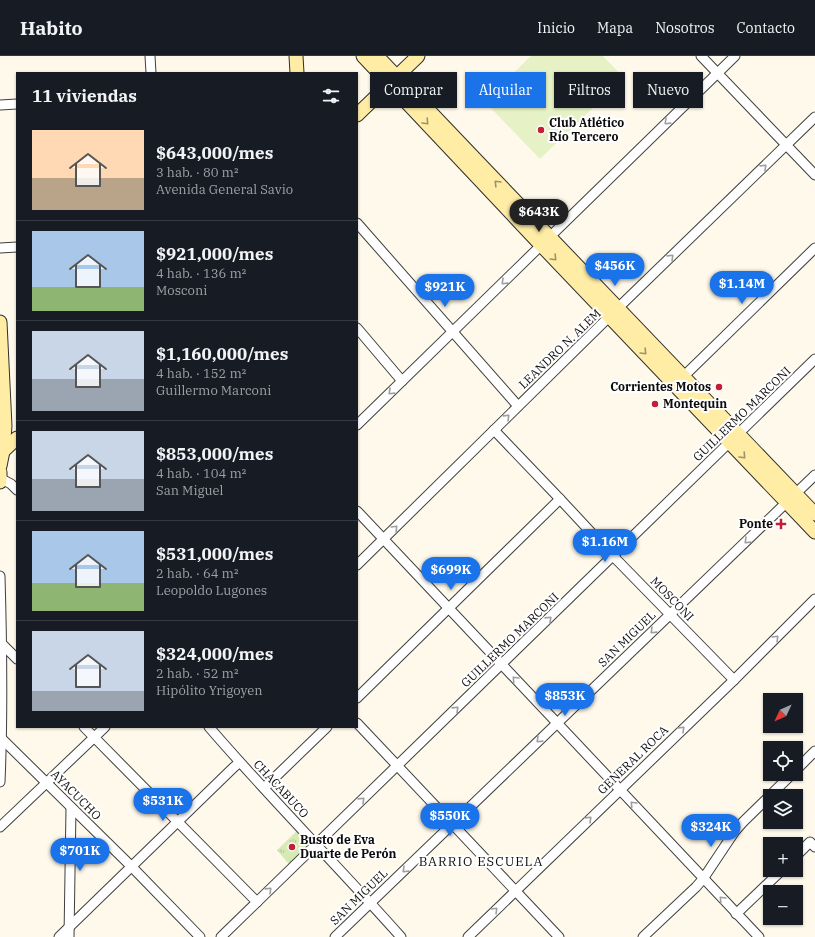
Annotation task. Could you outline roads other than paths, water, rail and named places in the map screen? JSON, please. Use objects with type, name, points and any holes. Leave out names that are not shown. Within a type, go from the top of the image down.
[{"type":"main road","points":[[296,56],[297,72]]},
{"type":"main road","points":[[363,56],[384,72]]},
{"type":"main road","points":[[377,56],[388,72]]},
{"type":"main road","points":[[402,72],[418,56]]},
{"type":"main road","points":[[358,114],[370,103]]},
{"type":"main road","points":[[420,108],[545,241],[791,498],[815,532]]},
{"type":"main road","points":[[614,312],[683,377],[734,438]]},
{"type":"main road","points":[[0,322],[5,426],[0,466]]},
{"type":"main road","points":[[0,395],[2,368]]},
{"type":"main road","points":[[1,452],[16,439]]},
{"type":"main road","points":[[0,472],[0,482]]},
{"type":"main road","points":[[791,498],[815,514]]},
{"type":"street","points":[[150,56],[151,72]]},
{"type":"street","points":[[701,56],[815,175]]},
{"type":"street","points":[[358,424],[735,56]]},
{"type":"street","points":[[0,105],[16,104]]},
{"type":"street","name":"LEANDRO N. ALEM","points":[[358,564],[614,312],[815,118]]},
{"type":"street","points":[[358,225],[518,406]]},
{"type":"street","points":[[0,248],[16,247]]},
{"type":"street","points":[[683,377],[815,248]]},
{"type":"street","points":[[358,329],[402,381]]},
{"type":"street","name":"GUILLERMO MARCONI","points":[[221,937],[815,359]]},
{"type":"street","name":"MOSCONI","points":[[494,430],[613,556],[734,680]]},
{"type":"street","name":"SAN MIGUEL","points":[[335,937],[815,475]]},
{"type":"street","points":[[0,478],[11,484],[16,489]]},
{"type":"street","points":[[358,697],[560,499]]},
{"type":"street","points":[[358,512],[758,937]]},
{"type":"street","points":[[0,576],[2,644],[2,739],[0,782]]},
{"type":"street","name":"GENERAL ROCA","points":[[468,937],[815,600]]},
{"type":"street","points":[[2,644],[16,658]]},
{"type":"street","points":[[358,724],[452,825],[560,937]]},
{"type":"street","points":[[85,728],[257,902]]},
{"type":"street","points":[[0,827],[104,728]]},
{"type":"street","name":"CHACABUCO","points":[[210,728],[240,763],[402,937]]},
{"type":"street","points":[[264,788],[326,728]]},
{"type":"street","name":"AYACUCHO","points":[[2,739],[131,866],[200,937]]},
{"type":"street","points":[[803,763],[815,751]]},
{"type":"street","points":[[59,937],[68,932],[131,866],[240,763]]},
{"type":"street","points":[[643,937],[703,879],[739,827],[785,781]]},
{"type":"street","points":[[68,932],[71,808]]},
{"type":"street","points":[[803,851],[813,845]]},
{"type":"street","points":[[736,914],[775,877]]},
{"type":"place","name":"Club Atlético Río Tercero","points":[[541,130]]},
{"type":"place","name":"Corrientes Motos","points":[[719,387]]},
{"type":"place","name":"Montequin","points":[[655,404]]},
{"type":"place","name":"Ponte","points":[[781,524]]},
{"type":"place","name":"Busto de Eva Duarte de Perón","points":[[292,847]]},
{"type":"district","name":"BARRIO ESCUELA","points":[[481,861]]}]
